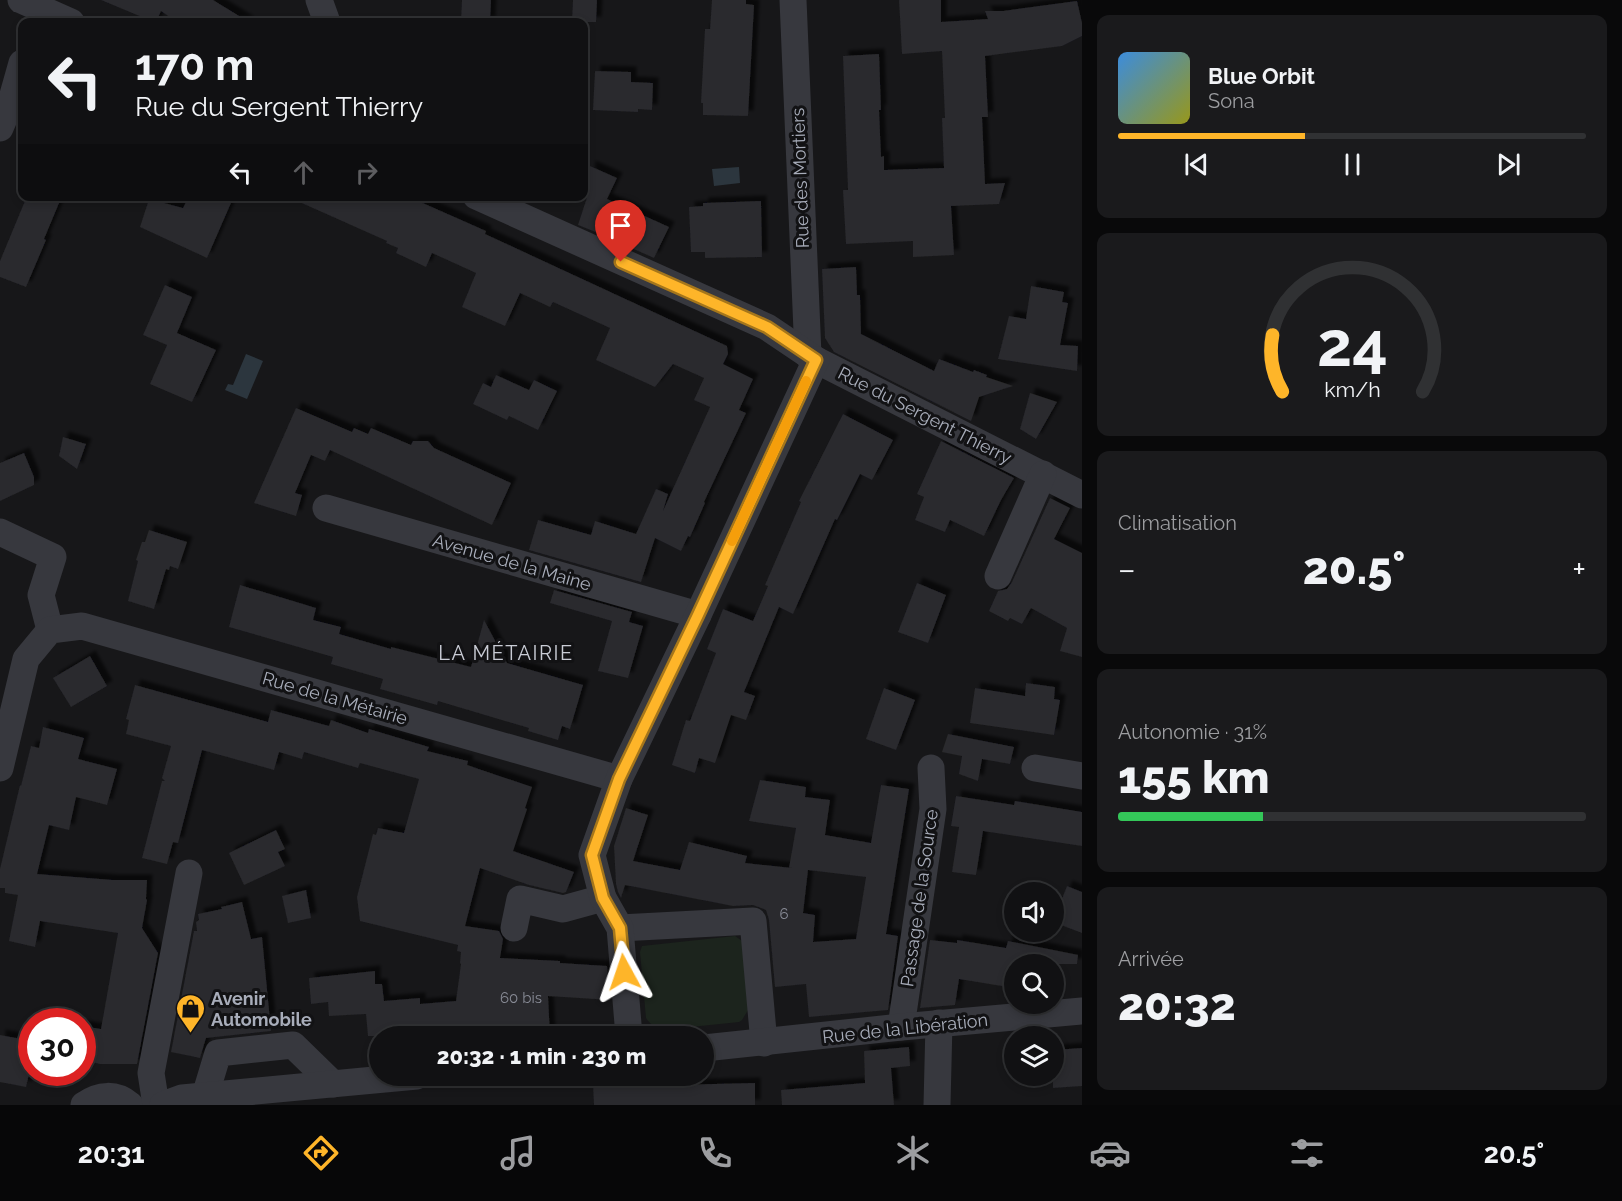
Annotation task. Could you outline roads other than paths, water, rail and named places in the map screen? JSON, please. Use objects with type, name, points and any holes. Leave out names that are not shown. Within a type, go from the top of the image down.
[{"type":"street","points":[[319,0],[326,18]]},
{"type":"street","name":"Rue des Mortiers","points":[[628,1026],[620,928],[603,898],[592,855],[619,779],[698,615],[812,358],[793,0]]},
{"type":"street","points":[[32,10],[58,18]]},
{"type":"street","points":[[0,128],[18,76]]},
{"type":"street","name":"Rue du Sergent Thierry","points":[[487,201],[767,327],[812,358],[1082,495]]},
{"type":"street","points":[[998,576],[1043,474]]},
{"type":"street","name":"Avenue de la Maine","points":[[326,508],[698,615]]},
{"type":"street","points":[[0,532],[53,557],[41,595],[50,630],[26,659],[0,768]]},
{"type":"street","name":"Rue de la Métairie","points":[[50,630],[82,626],[619,779]]},
{"type":"street","name":"Passage de la Source","points":[[901,1027],[933,809],[931,768]]},
{"type":"street","points":[[1035,768],[1082,776]]},
{"type":"street","points":[[156,1105],[151,1073],[189,873]]},
{"type":"street","points":[[514,928],[520,898],[563,909],[603,898]]},
{"type":"street","points":[[620,928],[753,921],[764,1043]]},
{"type":"street","name":"Rue de la Libération","points":[[714,1047],[939,1023],[1082,1011]]},
{"type":"street","points":[[937,1105],[939,1023]]},
{"type":"street","points":[[205,1096],[218,1053],[293,1045],[333,1084]]},
{"type":"street","points":[[163,1105],[182,1098],[369,1081]]},
{"type":"street","points":[[84,1105],[96,1098],[107,1096],[118,1098],[130,1105]]},
{"type":"place","name":"Avenir Automobile","points":[[190,1034]]},
{"type":"district","name":"LA MÉTAIRIE","points":[[506,653]]}]
